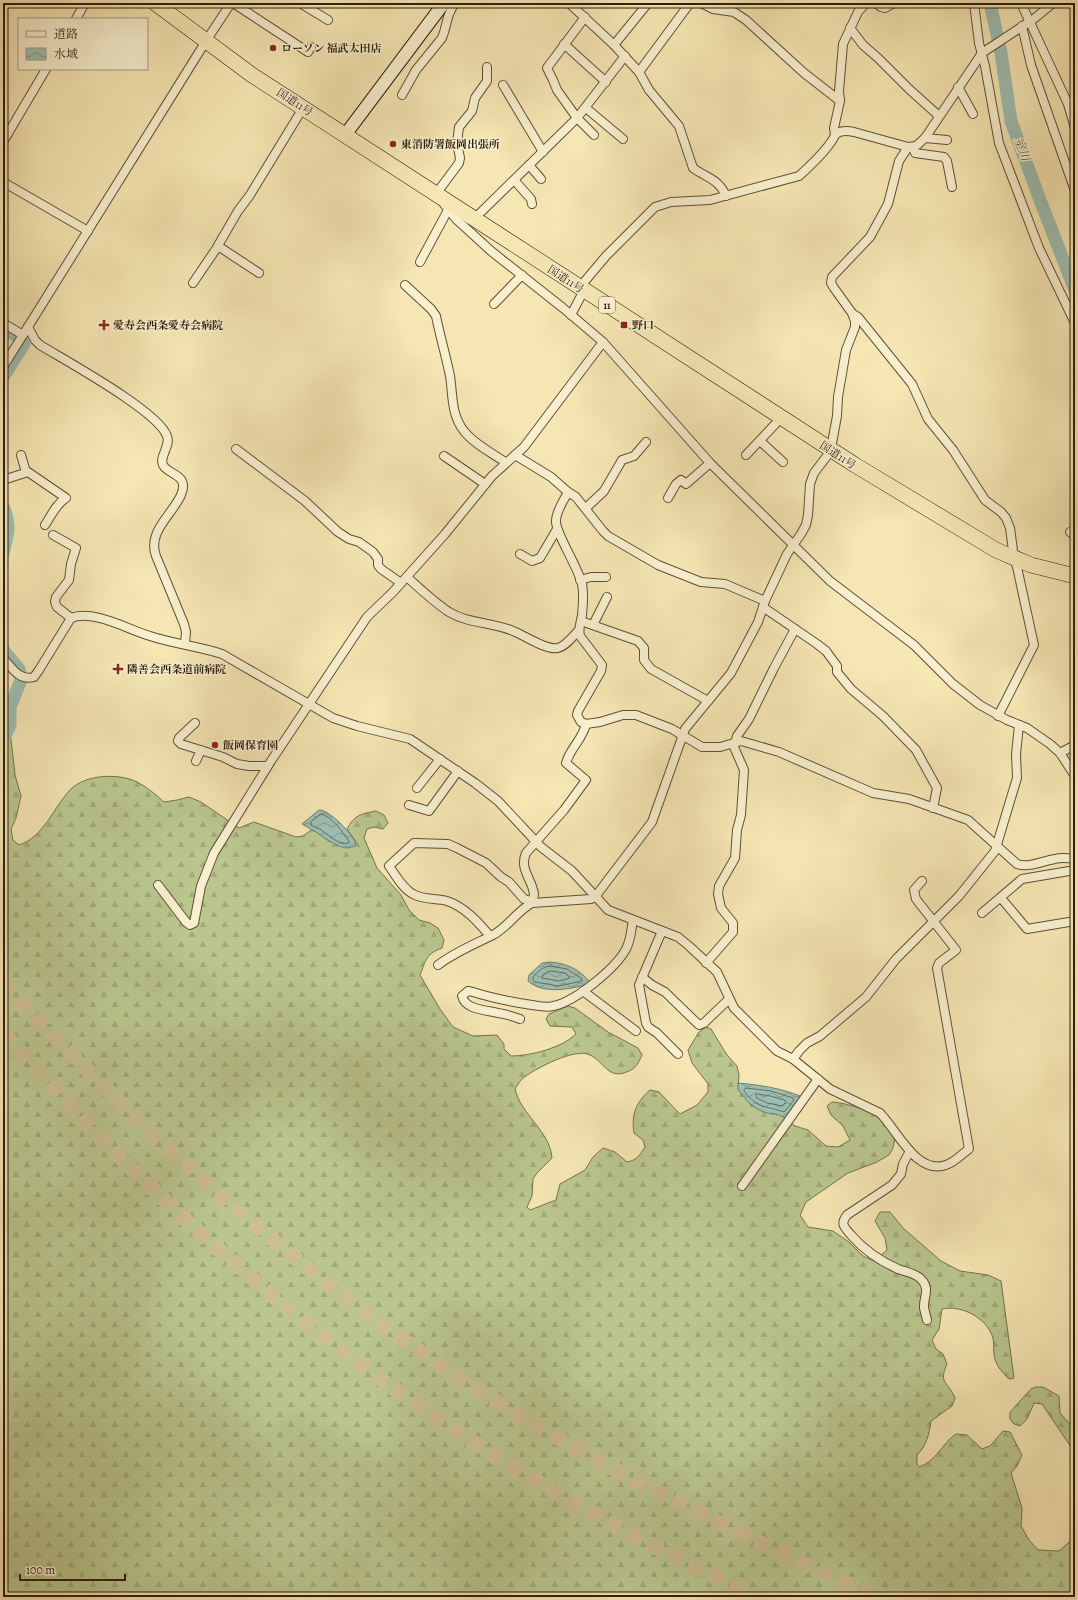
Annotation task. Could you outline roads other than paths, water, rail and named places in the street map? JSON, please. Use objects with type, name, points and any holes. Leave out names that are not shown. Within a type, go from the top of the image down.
[{"type":"highway","name":"国道11号","points":[[155,3],[252,75],[830,450],[973,538],[996,550],[1014,558],[1068,574]]},
{"type":"street","points":[[77,18],[85,3]]},
{"type":"street","points":[[3,367],[206,41],[232,3],[308,52],[311,47]]},
{"type":"street","points":[[300,3],[328,20]]},
{"type":"street","points":[[345,135],[444,3]]},
{"type":"street","points":[[402,95],[416,70],[442,38],[446,19],[456,3]]},
{"type":"street","points":[[569,3],[614,45],[639,72],[649,90],[679,126],[693,168],[721,185],[726,196]]},
{"type":"street","points":[[614,45],[648,3]]},
{"type":"street","points":[[639,72],[690,3]]},
{"type":"street","points":[[701,3],[713,9],[734,12],[746,20],[804,73],[840,101]]},
{"type":"street","points":[[836,134],[834,128],[840,101],[839,91],[843,44],[859,9],[866,3]]},
{"type":"street","points":[[876,3],[885,8],[894,3]]},
{"type":"street","points":[[974,3],[979,43],[985,51],[999,143],[1039,248],[1075,323]]},
{"type":"street","points":[[1021,3],[1068,104],[1075,128]]},
{"type":"street","points":[[998,716],[1034,645],[1018,567],[1014,558],[1010,528],[1006,518],[1001,512],[985,500],[953,450],[928,419],[912,384],[858,318],[852,313],[831,283],[832,277],[870,236],[888,204],[899,161],[910,147],[920,143],[925,138],[958,87],[985,51],[1030,21],[1053,3]]},
{"type":"street","points":[[585,17],[547,68],[557,90],[577,118],[594,135]]},
{"type":"street","points":[[1021,27],[1030,65],[1075,191]]},
{"type":"street","points":[[850,28],[864,45],[939,116]]},
{"type":"street","points":[[564,44],[606,82]]},
{"type":"street","points":[[474,219],[577,118],[625,56]]},
{"type":"street","points":[[486,67],[488,81],[475,98],[472,111],[459,127],[459,163],[436,194],[448,210],[491,251],[603,342],[710,463],[830,581],[914,645],[953,684],[980,705],[998,716],[1027,728],[1050,744],[1060,753],[1075,776]]},
{"type":"street","points":[[3,142],[45,70]]},
{"type":"street","points":[[503,85],[542,152]]},
{"type":"street","points":[[958,87],[974,114]]},
{"type":"street","points":[[193,283],[218,246],[238,211],[250,195],[303,108]]},
{"type":"street","points":[[586,108],[623,139]]},
{"type":"street","points":[[571,315],[582,288],[606,256],[655,207],[670,202],[710,200],[799,176],[831,142],[836,134],[847,131],[854,132],[910,147],[915,153],[944,157],[952,187]]},
{"type":"street","points":[[925,138],[947,140]]},
{"type":"street","points":[[529,165],[541,178]]},
{"type":"street","points":[[514,180],[531,199],[532,204]]},
{"type":"street","points":[[3,182],[88,231]]},
{"type":"street","points":[[420,262],[448,210]]},
{"type":"street","points":[[218,246],[259,273]]},
{"type":"street","points":[[494,304],[522,275]]},
{"type":"street","points":[[405,284],[436,316],[450,374],[456,417],[472,439],[505,462]]},
{"type":"street","points":[[490,936],[468,913],[456,905],[446,900],[435,900],[414,895],[406,890],[389,866],[414,843],[448,844],[486,863],[501,877],[509,882],[524,898],[532,902],[590,899],[595,897],[652,822],[685,729],[731,673],[758,622],[764,604],[793,545],[801,534],[807,520],[810,484],[814,473],[830,450],[837,416],[838,397],[846,350],[855,327],[855,321],[852,313]]},
{"type":"street","points":[[3,323],[21,338]]},
{"type":"street","points":[[28,327],[35,340],[40,344],[128,399],[152,416],[168,436],[168,443],[163,458],[163,464],[166,469],[178,475],[183,486],[178,502],[154,538],[154,546],[156,556],[184,624],[186,632],[185,644]]},
{"type":"street","points":[[158,885],[186,922],[190,924],[194,923],[202,886],[214,853],[267,766],[367,617],[404,580],[445,534],[485,484],[505,462],[524,447],[603,342]]},
{"type":"street","points":[[746,455],[782,418]]},
{"type":"street","points":[[760,441],[783,462]]},
{"type":"street","points":[[586,508],[604,491],[622,460],[634,456],[646,442]]},
{"type":"street","points":[[236,449],[305,501],[338,532],[349,539],[359,542],[373,552],[378,559],[378,565],[381,569],[404,580],[450,612],[469,620],[498,625],[512,630],[550,648],[558,648],[562,646],[579,630]]},
{"type":"street","points":[[21,455],[26,472]]},
{"type":"street","points":[[515,455],[551,477],[576,497],[608,536],[658,564],[701,582],[725,584],[764,604],[826,651],[837,666],[837,672],[852,689],[883,716],[916,750],[937,788],[933,808]]},
{"type":"street","points":[[444,456],[485,484]]},
{"type":"street","points":[[668,498],[676,484],[681,480],[686,484],[710,463]]},
{"type":"street","points":[[3,480],[26,472],[36,476],[66,498],[54,510],[45,525]]},
{"type":"street","points":[[568,492],[557,515],[557,529],[576,565],[580,580],[583,608],[579,630],[580,636],[602,666],[578,711],[577,716],[581,722],[586,724],[600,722],[623,715],[636,715],[672,729],[702,747],[745,742],[779,752],[873,793],[909,799],[968,820],[1017,864],[1032,866],[1056,858],[1075,859]]},
{"type":"street","points":[[520,554],[532,561],[540,558],[557,529]]},
{"type":"street","points":[[52,535],[76,548],[71,564],[69,580],[56,597],[55,602],[57,606],[71,618]]},
{"type":"street","points":[[1068,574],[1065,570],[1075,568]]},
{"type":"street","points":[[580,580],[592,577],[606,577]]},
{"type":"street","points":[[593,625],[607,597]]},
{"type":"street","points":[[3,658],[16,674],[24,678],[34,676],[71,618],[78,616],[99,618],[150,637],[185,644],[222,654],[333,718],[357,726],[410,738],[498,801],[536,842],[572,871],[608,910],[678,937],[717,972],[729,999],[738,1012],[777,1051],[794,1059],[830,1089],[880,1113],[910,1151],[925,1164],[934,1166],[946,1165],[969,1149],[937,968],[939,962],[956,950],[916,899],[914,890],[922,881]]},
{"type":"street","points":[[581,621],[638,641],[644,648],[644,660],[651,669],[708,701]]},
{"type":"street","points":[[706,963],[733,932],[733,924],[721,908],[718,894],[720,886],[735,858],[737,830],[741,815],[744,770],[734,747],[735,742],[795,629]]},
{"type":"street","points":[[195,723],[178,738],[178,741],[181,744],[223,757],[237,764],[267,766]]},
{"type":"street","points":[[438,965],[447,958],[501,929],[534,899],[534,894],[524,868],[524,859],[526,853],[564,810],[586,780],[570,768],[566,763],[568,757],[584,732],[586,724]]},
{"type":"street","points":[[794,1059],[807,1043],[820,1036],[866,998],[896,959],[932,921],[959,896],[995,851],[1017,778],[1016,754],[1019,725]]},
{"type":"street","points":[[1060,753],[1075,745]]},
{"type":"street","points":[[196,762],[201,750]]},
{"type":"street","points":[[417,788],[440,759]]},
{"type":"street","points":[[409,805],[429,811],[458,771]]},
{"type":"street","points":[[982,913],[1022,879],[1075,870]]},
{"type":"street","points":[[1001,898],[1027,929],[1075,921]]},
{"type":"street","points":[[520,1019],[475,1008],[468,1004],[462,996],[468,991],[512,1002],[553,1007],[583,991],[598,980],[620,959],[630,940],[633,920]]},
{"type":"street","points":[[662,931],[639,985],[648,1027],[657,1033],[678,1054]]},
{"type":"street","points":[[642,977],[652,985],[665,992],[699,1025],[729,999]]},
{"type":"street","points":[[583,991],[636,1031]]},
{"type":"street","points":[[742,1186],[818,1079]]},
{"type":"street","points":[[910,1151],[898,1179],[892,1185],[848,1215],[843,1220],[843,1223],[850,1234],[867,1251],[880,1260],[921,1279],[927,1296],[924,1307],[927,1320]]},
{"type":"water","points":[[319,810],[335,818],[355,841],[356,845],[347,848],[342,847],[327,840],[302,824]]},
{"type":"water","points":[[550,962],[567,965],[577,970],[586,977],[590,982],[589,984],[557,990],[541,988],[528,981],[529,975],[542,963]]},
{"type":"water","points":[[738,1083],[777,1089],[800,1096],[800,1099],[785,1118],[780,1115],[764,1112],[752,1106],[738,1089]]},
{"type":"waterway","name":"室川","points":[[990,3],[1001,53],[1011,121],[1075,290]]},
{"type":"waterway","points":[[3,377],[24,344],[17,336],[10,332]]},
{"type":"waterway","points":[[3,506],[8,524],[3,553]]},
{"type":"waterway","points":[[3,650],[19,669],[21,680],[10,707],[10,725],[3,740]]},
{"type":"tunnel","points":[[3,983],[112,1095],[179,1159],[280,1246],[385,1327],[502,1405],[624,1474],[750,1538],[877,1597]]},
{"type":"tunnel","points":[[3,1032],[110,1148],[168,1203],[288,1308],[350,1357],[415,1403],[514,1468],[652,1545],[757,1597]]},
{"type":"place","name":"ローソン 福武太田店","points":[[273,48]]},
{"type":"place","name":"東消防署飯岡出張所","points":[[393,144]]},
{"type":"place","name":"愛寿会西条愛寿会病院","points":[[104,325]]},
{"type":"place","name":"野口","points":[[624,325]]},
{"type":"place","name":"隣善会西条道前病院","points":[[118,669]]},
{"type":"place","name":"飯岡保育園","points":[[215,745]]}]
